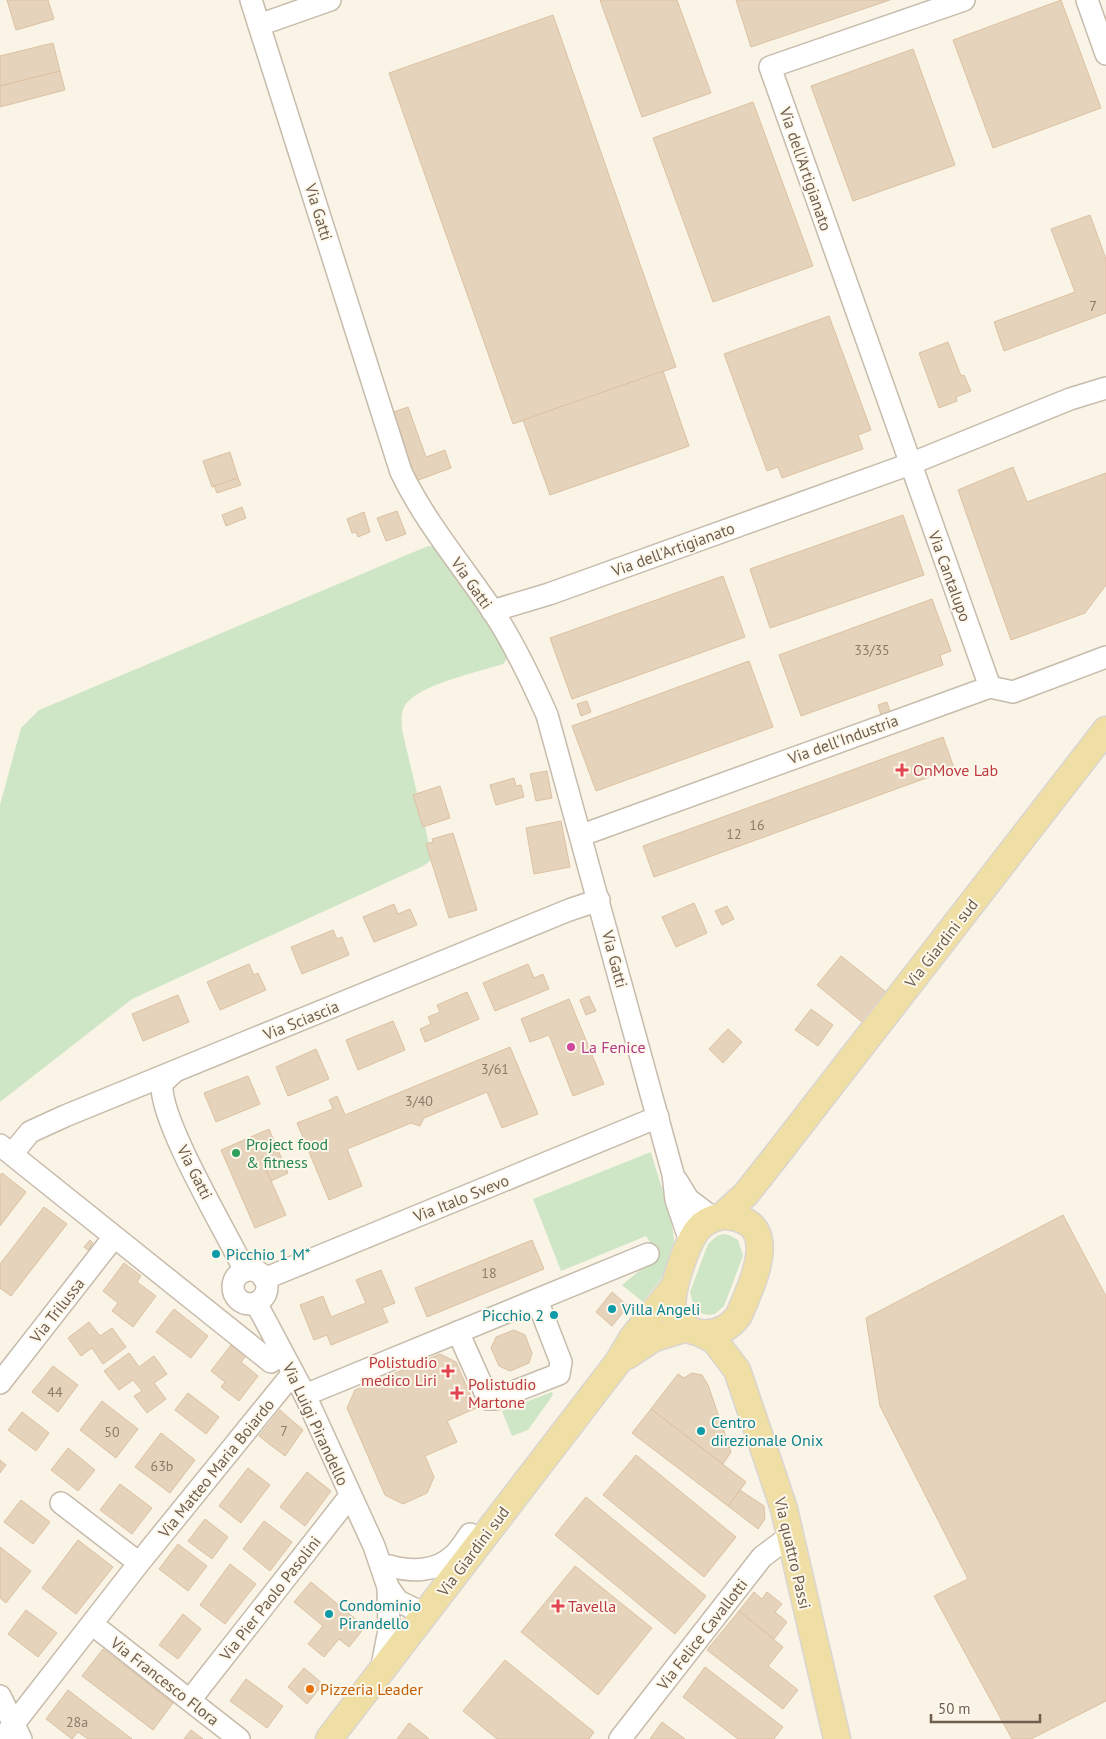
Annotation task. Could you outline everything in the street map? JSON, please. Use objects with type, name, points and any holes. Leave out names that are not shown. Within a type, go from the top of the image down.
[{"type":"main road","name":"Via Giardini sud","points":[[329,1739],[618,1362],[633,1337],[674,1287],[699,1228],[718,1217],[746,1194],[1106,730]]},
{"type":"main road","name":"Via Giardini sud","points":[[618,1362],[654,1338],[695,1331],[720,1332],[734,1322],[739,1315],[759,1264],[760,1200],[776,1156]]},
{"type":"main road","points":[[718,1217],[731,1217],[746,1223],[759,1241]]},
{"type":"main road","name":"Via Giardini sud","points":[[674,1287],[674,1309],[695,1331]]},
{"type":"main road","name":"Via quattro Passi","points":[[737,1370],[739,1357],[736,1333],[739,1315]]},
{"type":"main road","name":"Via quattro Passi","points":[[695,1331],[714,1340],[737,1370],[784,1508],[836,1739]]},
{"type":"street","name":"Via Gatti","points":[[252,0],[401,472],[414,500],[492,611],[521,659],[547,715],[582,835],[674,1174],[676,1200],[691,1244]]},
{"type":"street","points":[[259,24],[330,0]]},
{"type":"street","name":"Via dell'Artigianato","points":[[910,464],[770,68],[964,0]]},
{"type":"street","points":[[1087,0],[1106,54]]},
{"type":"street","name":"Via dell'Artigianato","points":[[492,611],[550,594],[910,464],[1070,399],[1106,388]]},
{"type":"street","name":"Via Cantalupo","points":[[910,464],[990,687]]},
{"type":"street","points":[[990,687],[1013,692],[1106,657]]},
{"type":"street","name":"Via dell'Industria","points":[[582,835],[990,687]]},
{"type":"street","name":"Via Sciascia","points":[[6,1149],[38,1128],[569,910],[599,900]]},
{"type":"street","name":"Via Gatti","points":[[173,1073],[162,1083],[161,1091],[165,1108],[182,1150],[255,1275]]},
{"type":"street","name":"Via Italo Svevo","points":[[255,1275],[658,1117]]},
{"type":"street","name":"Via Luigi Pirandello","points":[[6,1149],[271,1362]]},
{"type":"street","name":"Via Gatti","points":[[674,1174],[688,1199],[718,1217]]},
{"type":"street","name":"Via Trilussa","points":[[0,1384],[114,1237]]},
{"type":"street","points":[[305,1395],[648,1254]]},
{"type":"street","points":[[255,1275],[266,1293],[256,1303],[241,1301],[234,1293],[235,1280],[255,1275]]},
{"type":"street","points":[[201,1306],[234,1293]]},
{"type":"street","points":[[458,1332],[488,1399],[494,1399],[559,1374],[561,1362],[536,1300]]},
{"type":"street","name":"Via Luigi Pirandello","points":[[256,1303],[305,1395],[374,1546],[388,1587],[398,1601],[425,1614]]},
{"type":"street","name":"Via Matteo Maria Boiardo","points":[[12,1734],[138,1562],[293,1373]]},
{"type":"street","name":"Via Pier Paolo Pasolini","points":[[190,1700],[350,1496]]},
{"type":"street","points":[[61,1503],[138,1562]]},
{"type":"street","points":[[390,1566],[404,1570],[433,1567],[453,1557],[472,1532],[502,1513]]},
{"type":"street","name":"Via Felice Cavallotti","points":[[620,1739],[762,1556],[790,1536]]},
{"type":"street","name":"Via Luigi Pirandello","points":[[374,1546],[397,1578],[413,1595],[425,1614]]},
{"type":"street","name":"Via Luigi Pirandello","points":[[381,1671],[389,1630],[388,1587]]},
{"type":"street","name":"Via Francesco Flora","points":[[92,1624],[239,1739]]},
{"type":"street","points":[[0,1696],[12,1734]]},
{"type":"green space","points":[[428,546],[437,547],[445,552],[509,656],[503,664],[449,680],[421,692],[410,699],[404,707],[402,730],[431,852],[430,861],[423,866],[132,999],[0,1102],[0,805],[21,728],[39,710]]},
{"type":"green space","points":[[651,1152],[670,1215],[674,1249],[666,1271],[643,1302],[622,1285],[650,1262],[657,1253],[646,1236],[561,1271],[533,1199]]},
{"type":"green space","points":[[723,1234],[738,1240],[743,1256],[724,1306],[715,1314],[703,1314],[694,1308],[690,1292],[708,1244],[717,1236]]},
{"type":"green space","points":[[552,1392],[553,1395],[528,1430],[512,1436],[502,1411]]},
{"type":"building","points":[[7,0],[48,0],[54,19],[16,30]]},
{"type":"building","points":[[600,0],[677,0],[711,93],[642,117]]},
{"type":"building","points":[[736,0],[890,0],[751,47]]},
{"type":"building","points":[[1061,0],[1101,108],[993,148],[953,40]]},
{"type":"building","points":[[553,15],[676,367],[513,424],[389,73]]},
{"type":"building","points":[[53,43],[60,71],[0,86],[0,56]]},
{"type":"building","points":[[913,49],[955,165],[853,201],[811,86]]},
{"type":"building","points":[[60,71],[65,90],[0,107],[0,86]]},
{"type":"building","points":[[753,102],[813,266],[713,302],[653,138]]},
{"type":"building","points":[[1090,215],[1106,259],[1106,313],[1004,351],[994,322],[1075,292],[1051,229]]},
{"type":"building","points":[[829,316],[871,430],[858,435],[863,449],[782,478],[778,467],[767,471],[724,354]]},
{"type":"building","points":[[948,342],[961,376],[964,375],[971,391],[956,397],[957,401],[939,408],[919,353]]},
{"type":"building","points":[[663,371],[689,446],[550,495],[523,420]]},
{"type":"building","points":[[408,407],[426,457],[445,450],[451,468],[413,482],[388,414]]},
{"type":"building","points":[[230,452],[238,478],[212,487],[203,461]]},
{"type":"building","points":[[1013,467],[1027,502],[1106,473],[1106,585],[1085,613],[1011,640],[958,490]]},
{"type":"building","points":[[238,478],[241,485],[217,493],[214,486]]},
{"type":"building","points":[[242,507],[246,518],[226,526],[222,515]]},
{"type":"building","points":[[397,511],[406,534],[386,541],[377,518]]},
{"type":"building","points":[[364,512],[370,532],[358,537],[356,532],[352,533],[347,519]]},
{"type":"building","points":[[903,515],[924,575],[770,628],[750,569]]},
{"type":"building","points":[[723,576],[745,637],[572,699],[550,638]]},
{"type":"building","points":[[932,599],[951,651],[940,655],[943,665],[801,716],[779,655]]},
{"type":"building","points":[[749,661],[773,727],[596,791],[572,726]]},
{"type":"building","points":[[587,701],[591,712],[581,716],[577,704]]},
{"type":"building","points":[[887,702],[890,712],[881,715],[878,705]]},
{"type":"building","points":[[943,737],[954,768],[654,877],[643,846]]},
{"type":"building","points":[[547,771],[552,798],[536,801],[530,774]]},
{"type":"building","points":[[514,778],[516,786],[521,785],[524,797],[496,805],[490,785]]},
{"type":"building","points":[[440,786],[450,818],[423,827],[413,795]]},
{"type":"building","points":[[561,821],[570,867],[534,874],[526,828]]},
{"type":"building","points":[[453,833],[477,910],[449,918],[426,844],[433,842],[432,839]]},
{"type":"building","points":[[694,903],[707,933],[676,947],[662,917]]},
{"type":"building","points":[[394,904],[398,914],[410,909],[417,925],[374,942],[363,917]]},
{"type":"building","points":[[727,906],[734,919],[722,925],[715,911]]},
{"type":"building","points":[[333,930],[337,939],[342,937],[349,955],[302,974],[291,947]]},
{"type":"building","points":[[841,956],[886,992],[862,1022],[817,985]]},
{"type":"building","points":[[249,964],[254,975],[258,973],[266,990],[220,1010],[207,982]]},
{"type":"building","points":[[528,964],[534,978],[543,974],[549,989],[495,1011],[483,983]]},
{"type":"building","points":[[467,992],[479,1019],[425,1042],[420,1029],[431,1024],[428,1017],[440,1012],[437,1005]]},
{"type":"building","points":[[178,995],[189,1022],[143,1041],[132,1014]]},
{"type":"building","points":[[589,996],[596,1011],[586,1015],[580,1000]]},
{"type":"building","points":[[569,999],[604,1084],[573,1096],[549,1035],[530,1042],[521,1019]]},
{"type":"building","points":[[811,1009],[833,1025],[818,1046],[795,1030]]},
{"type":"building","points":[[393,1021],[405,1050],[358,1070],[346,1040]]},
{"type":"building","points":[[728,1029],[742,1042],[723,1063],[709,1049]]},
{"type":"building","points":[[510,1047],[538,1114],[502,1128],[487,1092],[424,1118],[420,1126],[411,1123],[347,1149],[362,1186],[329,1200],[297,1123],[333,1109],[329,1100],[337,1096],[345,1115]]},
{"type":"building","points":[[316,1049],[329,1079],[288,1096],[276,1067]]},
{"type":"building","points":[[248,1076],[260,1104],[216,1122],[204,1093]]},
{"type":"building","points":[[269,1129],[278,1150],[261,1158],[286,1215],[255,1228],[221,1150]]},
{"type":"building","points":[[278,1150],[288,1173],[271,1181],[261,1158]]},
{"type":"building","points":[[2,1173],[26,1192],[0,1226],[0,1175]]},
{"type":"building","points":[[44,1207],[67,1224],[11,1296],[0,1288],[0,1264]]},
{"type":"building","points":[[1063,1215],[1106,1296],[1106,1701],[1031,1739],[1012,1739],[934,1596],[968,1579],[880,1406],[866,1318]]},
{"type":"building","points":[[90,1240],[93,1243],[88,1250],[84,1247]]},
{"type":"building","points":[[532,1240],[544,1269],[427,1317],[415,1288]]},
{"type":"building","name":"Picchio 1 M*","points":[[214,1249],[221,1256],[218,1259],[211,1253]]},
{"type":"building","points":[[124,1263],[141,1276],[137,1282],[156,1296],[133,1327],[112,1311],[118,1303],[103,1291]]},
{"type":"building","points":[[381,1270],[395,1303],[382,1308],[388,1322],[331,1345],[327,1335],[314,1340],[300,1305],[323,1296],[331,1317],[366,1303],[356,1280]]},
{"type":"building","name":"Villa Angeli","points":[[612,1292],[628,1306],[612,1326],[596,1312]]},
{"type":"building","points":[[174,1309],[208,1336],[191,1358],[156,1332]]},
{"type":"building","points":[[89,1322],[100,1336],[112,1328],[126,1347],[103,1364],[92,1348],[81,1356],[68,1338]]},
{"type":"building","points":[[514,1330],[525,1335],[532,1353],[529,1363],[510,1371],[499,1366],[491,1348],[496,1337]]},
{"type":"building","points":[[231,1345],[246,1356],[241,1362],[258,1376],[239,1401],[221,1387],[225,1382],[211,1371]]},
{"type":"building","points":[[129,1353],[139,1367],[154,1356],[167,1374],[154,1383],[166,1399],[147,1413],[134,1396],[142,1391],[133,1380],[119,1390],[104,1371]]},
{"type":"building","points":[[440,1354],[456,1362],[476,1408],[447,1421],[457,1442],[425,1456],[434,1477],[427,1493],[403,1504],[385,1495],[347,1408],[355,1390]]},
{"type":"building","points":[[53,1366],[78,1385],[58,1412],[32,1392]]},
{"type":"building","name":"Centro direzionale Onix","points":[[692,1373],[702,1375],[708,1385],[731,1452],[723,1464],[651,1409],[678,1374],[684,1378]]},
{"type":"building","points":[[188,1393],[219,1417],[206,1434],[175,1410]]},
{"type":"building","points":[[102,1401],[138,1429],[116,1458],[80,1430]]},
{"type":"building","points":[[651,1409],[746,1482],[728,1506],[632,1433]]},
{"type":"building","points":[[280,1410],[303,1430],[285,1456],[259,1436]]},
{"type":"building","points":[[22,1412],[49,1433],[36,1451],[8,1430]]},
{"type":"building","points":[[161,1433],[195,1460],[170,1493],[135,1467]]},
{"type":"building","points":[[68,1448],[95,1470],[78,1491],[51,1470]]},
{"type":"building","points":[[636,1455],[736,1537],[704,1577],[603,1495]]},
{"type":"building","points":[[0,1460],[6,1465],[0,1473]]},
{"type":"building","points":[[248,1468],[270,1485],[241,1523],[219,1506]]},
{"type":"building","points":[[307,1472],[331,1491],[305,1526],[280,1507]]},
{"type":"building","points":[[120,1484],[152,1508],[132,1534],[100,1510]]},
{"type":"building","points":[[740,1490],[764,1506],[765,1519],[758,1529],[728,1506]]},
{"type":"building","points":[[586,1497],[706,1596],[675,1634],[555,1535]]},
{"type":"building","points":[[21,1500],[50,1522],[33,1544],[4,1522]]},
{"type":"building","points":[[205,1519],[228,1537],[212,1559],[188,1541]]},
{"type":"building","points":[[264,1521],[292,1542],[270,1571],[243,1549]]},
{"type":"building","points":[[78,1540],[113,1567],[76,1614],[42,1588]]},
{"type":"building","points":[[178,1544],[207,1566],[188,1591],[159,1569]]},
{"type":"building","points":[[0,1547],[31,1571],[6,1603],[0,1598]]},
{"type":"building","points":[[230,1564],[256,1584],[225,1624],[200,1605]]},
{"type":"building","points":[[575,1566],[652,1628],[598,1695],[521,1632]]},
{"type":"building","name":"Condominio Pirandello","points":[[311,1582],[365,1627],[349,1647],[339,1639],[324,1657],[308,1644],[323,1626],[294,1602]]},
{"type":"building","points":[[754,1592],[762,1599],[767,1592],[782,1604],[775,1612],[787,1622],[774,1639],[739,1611]]},
{"type":"building","points":[[26,1610],[57,1633],[38,1657],[8,1634]]},
{"type":"building","points":[[739,1611],[783,1647],[768,1666],[798,1690],[783,1709],[707,1650]]},
{"type":"building","points":[[183,1614],[201,1629],[178,1659],[159,1645]]},
{"type":"building","points":[[103,1649],[173,1703],[153,1730],[82,1676]]},
{"type":"building","points":[[505,1660],[594,1732],[589,1739],[497,1739],[463,1711]]},
{"type":"building","points":[[705,1667],[783,1727],[774,1739],[738,1739],[683,1697]]},
{"type":"building","points":[[304,1668],[323,1684],[307,1704],[288,1687]]},
{"type":"building","points":[[246,1679],[283,1706],[267,1728],[230,1701]]},
{"type":"building","points":[[68,1690],[132,1739],[88,1739],[78,1732],[72,1739],[46,1719]]},
{"type":"building","points":[[662,1722],[685,1739],[650,1739]]},
{"type":"building","points":[[409,1723],[427,1737],[429,1739],[397,1739]]},
{"type":"building","points":[[191,1730],[203,1739],[184,1739]]},
{"type":"place","name":"OnMove Lab","points":[[902,770]]},
{"type":"place","name":"La Fenice","points":[[571,1047]]},
{"type":"place","name":"Project food & fitness","points":[[236,1153]]},
{"type":"place","name":"Picchio 1 M*","points":[[216,1254]]},
{"type":"place","name":"Villa Angeli","points":[[612,1309]]},
{"type":"place","name":"Picchio 2","points":[[554,1315]]},
{"type":"place","name":"Polistudio medico Liri","points":[[448,1371]]},
{"type":"place","name":"Polistudio Martone","points":[[457,1393]]},
{"type":"place","name":"Centro direzionale Onix","points":[[701,1431]]},
{"type":"place","name":"Tavella","points":[[558,1606]]},
{"type":"place","name":"Condominio Pirandello","points":[[329,1614]]},
{"type":"place","name":"Pizzeria Leader","points":[[310,1689]]}]
